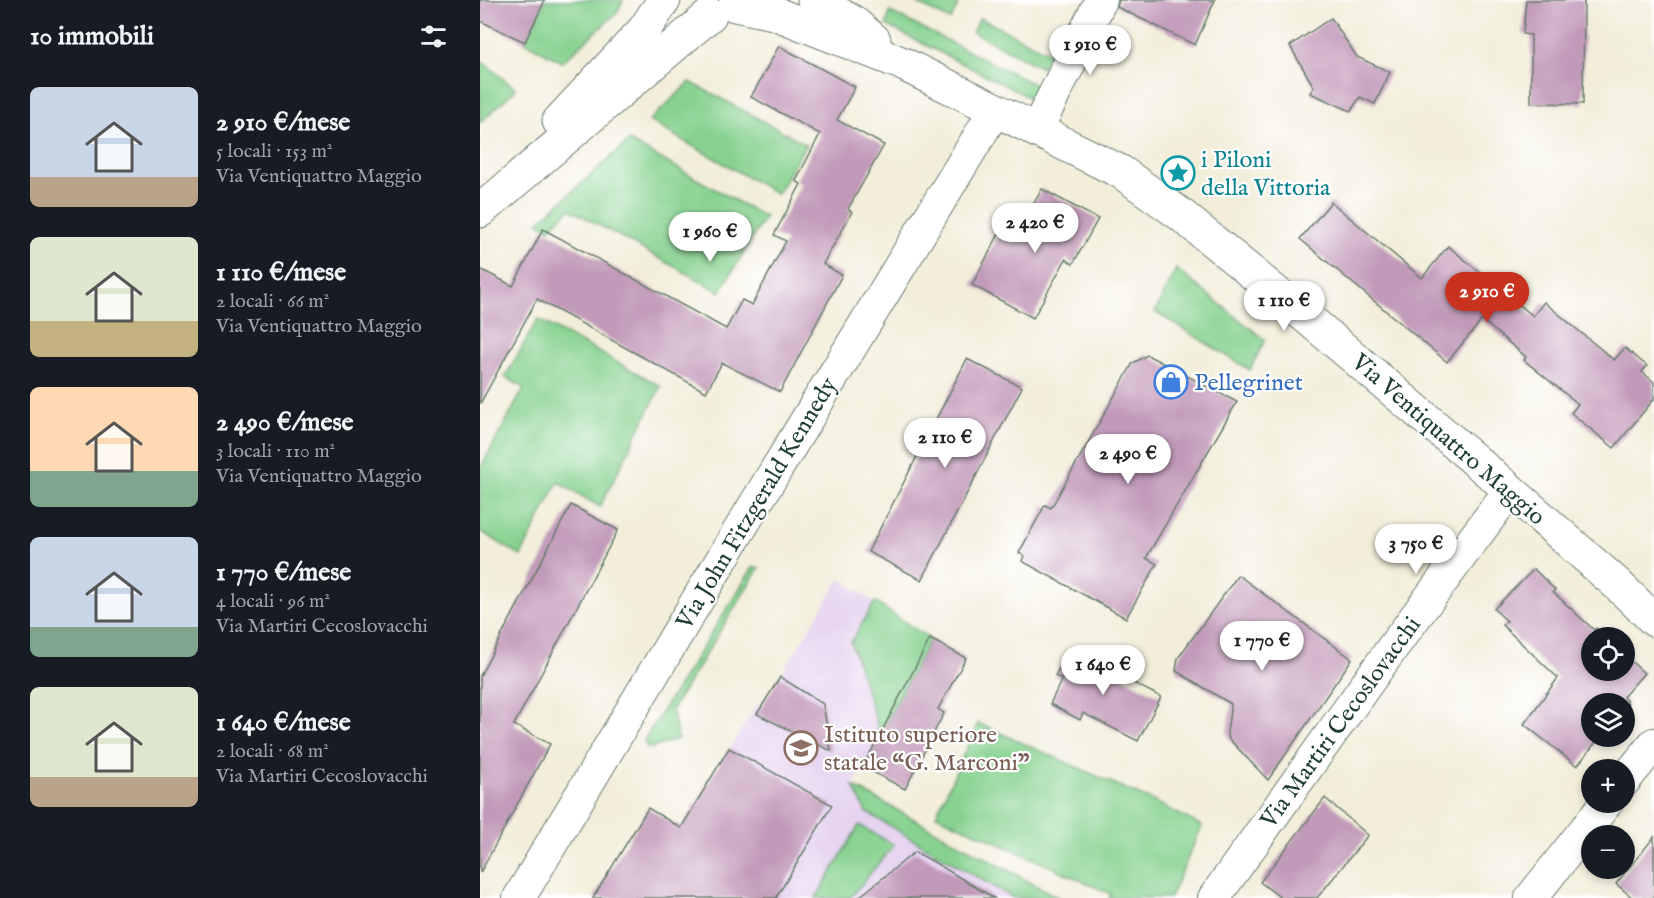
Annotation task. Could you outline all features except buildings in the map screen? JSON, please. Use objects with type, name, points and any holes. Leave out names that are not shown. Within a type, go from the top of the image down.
[{"type":"street","points":[[480,210],[644,30],[664,0]]},
{"type":"street","name":"Via Ventiquattro Maggio","points":[[670,0],[678,7],[693,14],[728,6],[774,13],[901,63],[1121,172],[1179,214],[1305,316],[1510,490],[1617,584],[1654,620]]},
{"type":"street","name":"Via Ventiquattro Maggio","points":[[814,0],[853,22],[901,63]]},
{"type":"street","points":[[1036,131],[1101,0]]},
{"type":"street","points":[[480,210],[728,6]]},
{"type":"street","name":"Via John Fitzgerald Kennedy","points":[[519,898],[995,110]]},
{"type":"street","name":"Via Martiri Cecoslovacchi","points":[[1214,898],[1510,490]]},
{"type":"street","points":[[1635,767],[1654,744]]},
{"type":"street","points":[[1531,898],[1598,813]]},
{"type":"shaded area","name":"Istituto superiore statale “G. Marconi”","points":[[840,579],[930,639],[853,786],[1060,898],[593,898],[648,808],[681,828],[756,705],[761,707]]},
{"type":"green space","points":[[545,0],[623,0],[617,13],[562,62],[525,42]]},
{"type":"green space","points":[[911,0],[947,0],[958,6],[950,20]]},
{"type":"green space","points":[[890,12],[1038,86],[1032,99],[886,25]]},
{"type":"green space","points":[[980,18],[1050,53],[1042,68],[972,32]]},
{"type":"green space","points":[[480,60],[516,89],[480,123]]},
{"type":"green space","points":[[690,82],[806,144],[777,194],[649,121]]},
{"type":"green space","points":[[629,141],[765,217],[720,292],[570,209],[549,229],[538,222]]},
{"type":"green space","points":[[1176,269],[1265,340],[1250,370],[1155,312]]},
{"type":"green space","points":[[538,319],[661,386],[600,507],[558,482],[521,556],[480,531],[480,469],[524,388],[505,377]]},
{"type":"green space","points":[[753,567],[759,568],[672,709],[678,739],[652,748],[647,747],[644,740]]},
{"type":"green space","points":[[875,602],[930,639],[880,734],[851,642]]},
{"type":"green space","points":[[978,723],[1155,802],[1202,826],[1170,898],[1109,898],[1111,894],[936,815]]},
{"type":"green space","points":[[853,786],[1059,898],[1013,898],[866,812]]},
{"type":"green space","points":[[859,825],[894,845],[850,898],[816,898]]},
{"type":"place","name":"i Piloni della Vittoria","points":[[1178,173]]},
{"type":"place","name":"Pellegrinet","points":[[1171,382]]},
{"type":"place","name":"Istituto superiore statale “G. Marconi”","points":[[801,748]]}]
